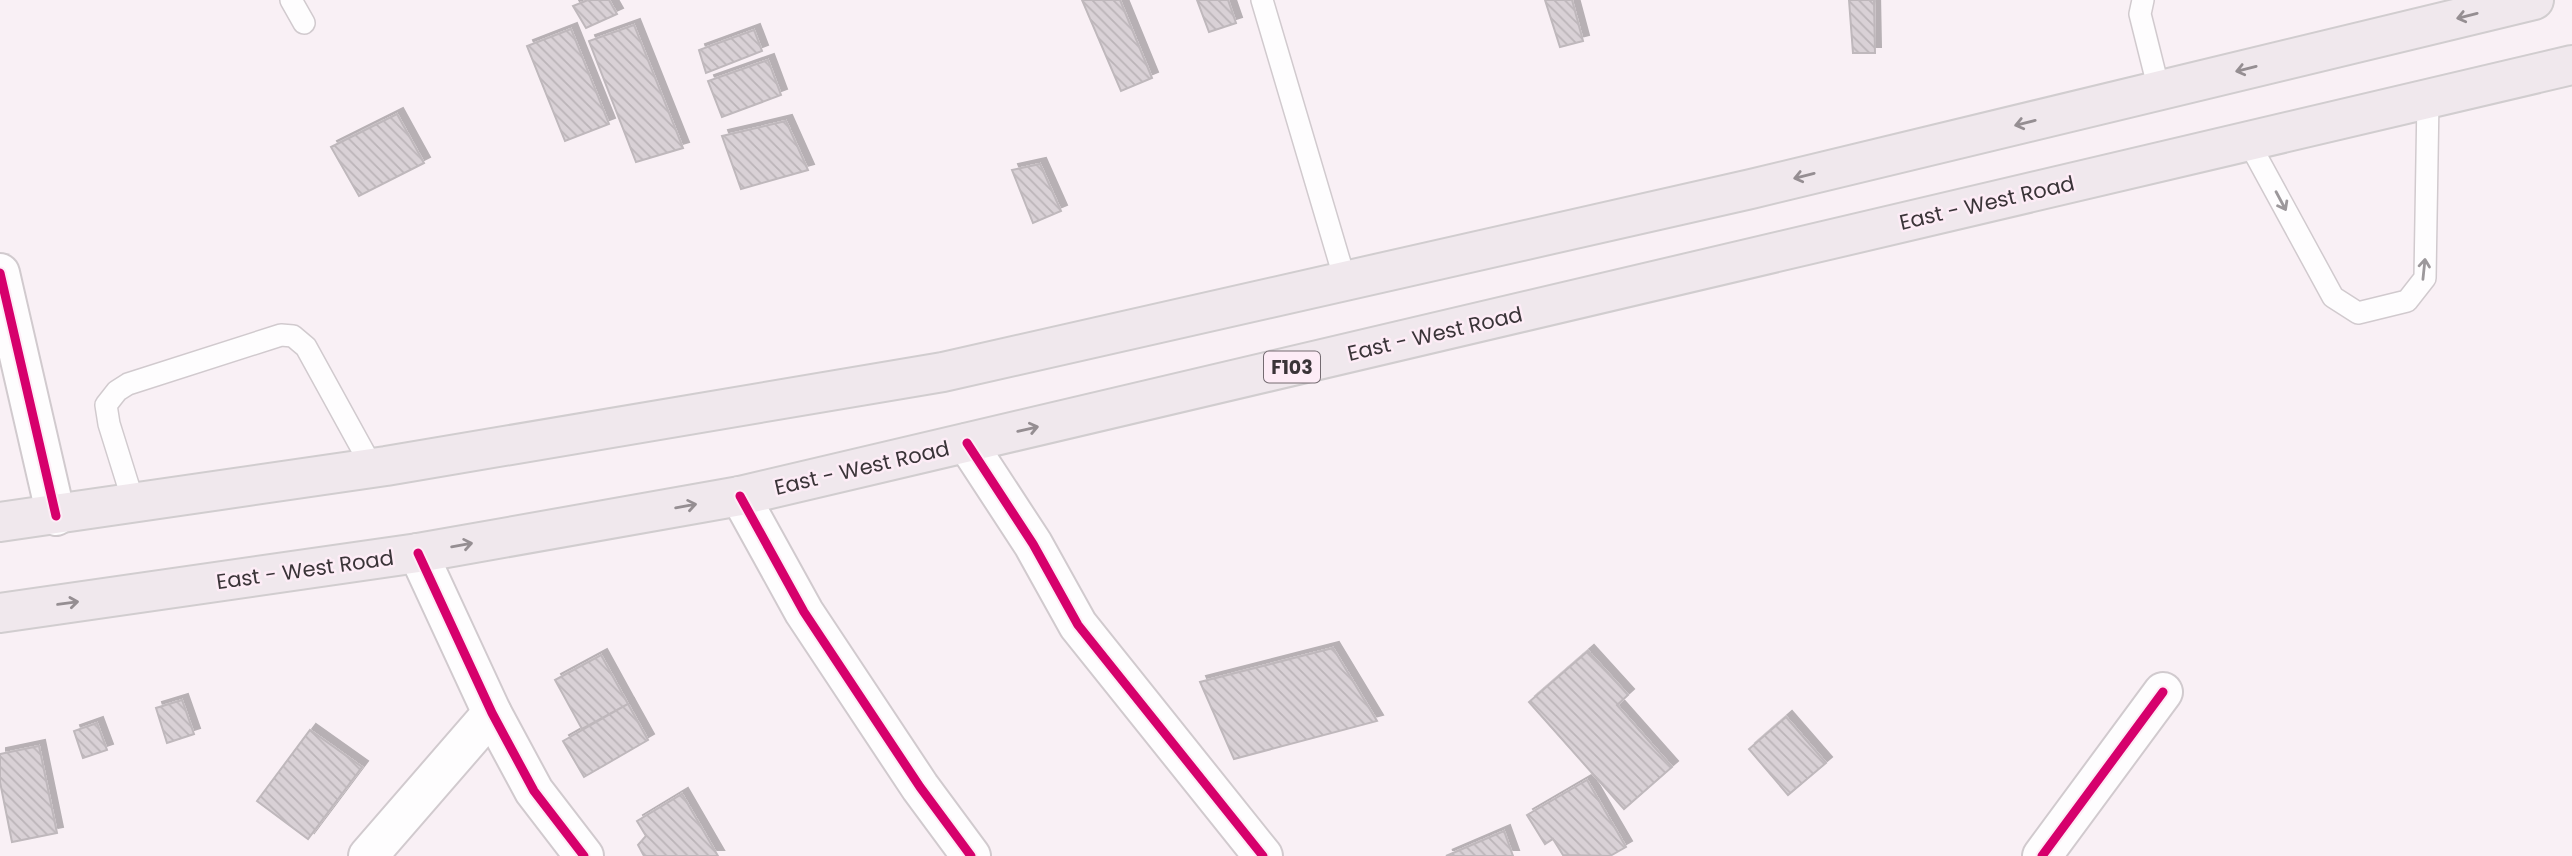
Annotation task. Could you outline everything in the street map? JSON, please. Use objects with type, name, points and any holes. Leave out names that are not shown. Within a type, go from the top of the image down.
[{"type":"main road","points":[[0,522],[56,516],[372,467],[943,372],[1751,189],[2534,0]]},
{"type":"main road","name":"East - West Road","points":[[0,613],[418,553],[740,496],[2572,65]]},
{"type":"street","points":[[0,273],[56,516]]},
{"type":"street","points":[[967,443],[1033,544],[1078,625],[1263,856]]},
{"type":"street","points":[[740,496],[804,612],[920,787],[971,856]]},
{"type":"street","points":[[418,553],[492,713],[534,792],[584,856]]},
{"type":"street","points":[[2042,856],[2163,692]]},
{"type":"street","points":[[369,856],[492,713]]},
{"type":"lane","points":[[292,0],[304,23]]},
{"type":"lane","points":[[1262,0],[1345,280]]},
{"type":"lane","points":[[2143,0],[2140,14],[2160,90]]},
{"type":"lane","points":[[2248,141],[2333,297],[2358,313],[2407,301],[2425,278],[2428,99]]},
{"type":"lane","points":[[134,504],[109,424],[106,405],[117,391],[128,384],[281,335],[293,336],[306,347],[372,467]]},
{"type":"building","points":[[588,0],[609,0],[617,14],[586,28],[573,6]]},
{"type":"building","points":[[1082,0],[1120,0],[1152,78],[1121,91]]},
{"type":"building","points":[[1197,0],[1228,0],[1236,23],[1209,32]]},
{"type":"building","points":[[1545,0],[1572,0],[1583,41],[1560,47]]},
{"type":"building","points":[[1849,0],[1874,0],[1875,53],[1853,53]]},
{"type":"building","points":[[634,25],[683,148],[636,162],[589,41]]},
{"type":"building","points":[[571,29],[609,124],[565,141],[527,46]]},
{"type":"building","points":[[754,30],[762,51],[706,73],[699,50]]},
{"type":"building","points":[[768,60],[781,95],[722,117],[708,81]]},
{"type":"building","points":[[397,114],[424,163],[359,196],[331,147]]},
{"type":"building","points":[[786,121],[808,170],[741,189],[722,136]]},
{"type":"building","points":[[1040,164],[1061,211],[1033,223],[1012,170]]},
{"type":"building","points":[[1333,648],[1377,721],[1234,759],[1200,682]]},
{"type":"building","points":[[1588,651],[1628,695],[1617,705],[1672,767],[1624,809],[1529,702]]},
{"type":"building","points":[[601,655],[628,704],[582,729],[555,680]]},
{"type":"building","points":[[182,700],[194,734],[167,743],[156,708]]},
{"type":"building","points":[[628,704],[648,740],[584,777],[563,741]]},
{"type":"building","points":[[1786,717],[1826,763],[1788,795],[1749,749]]},
{"type":"building","points":[[97,723],[107,750],[83,758],[74,731]]},
{"type":"building","points":[[310,730],[362,767],[308,839],[257,801]]},
{"type":"building","points":[[39,746],[57,833],[12,842],[0,782],[0,754]]},
{"type":"building","points":[[1587,780],[1626,847],[1610,856],[1563,855],[1553,839],[1545,844],[1527,815]]},
{"type":"building","points":[[682,794],[718,856],[644,856],[638,845],[646,836],[637,821]]},
{"type":"building","points":[[1504,831],[1513,856],[1446,856]]},
{"type":"cycle path","points":[[0,273],[56,516]]},
{"type":"cycle path","points":[[967,443],[1033,544],[1078,625],[1263,856]]},
{"type":"cycle path","points":[[740,496],[804,612],[920,787],[971,856]]},
{"type":"cycle path","points":[[418,553],[492,713],[534,791],[584,856]]},
{"type":"cycle path","points":[[2042,856],[2163,692]]}]
